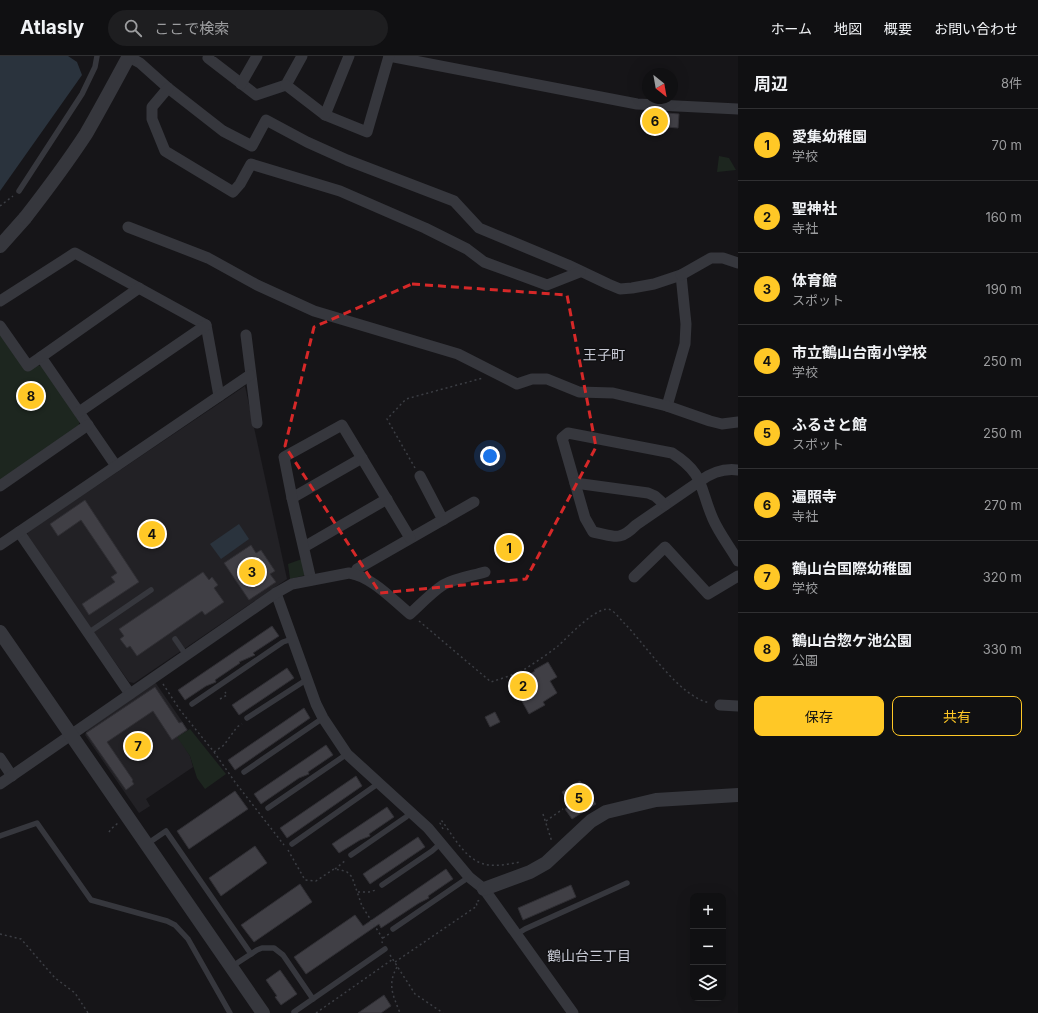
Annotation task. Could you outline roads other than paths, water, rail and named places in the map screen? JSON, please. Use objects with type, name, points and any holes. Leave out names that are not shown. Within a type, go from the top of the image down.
[{"type":"street","points":[[0,246],[25,218],[56,177],[85,134],[111,90],[128,56],[140,63],[168,88],[223,131],[252,146],[266,120],[307,142],[347,160],[454,201],[479,228],[568,265],[608,284],[620,288],[654,284],[681,275],[711,258],[723,258],[738,262]]},
{"type":"street","points":[[210,56],[208,58],[256,95],[286,85],[302,56]]},
{"type":"street","points":[[240,84],[257,56]]},
{"type":"street","points":[[325,115],[349,56]]},
{"type":"street","points":[[286,85],[325,115],[367,132],[389,56],[637,104],[738,109]]},
{"type":"street","points":[[168,88],[152,107],[152,119],[165,151],[233,192],[240,184],[251,164],[340,191],[432,231],[467,249],[484,262],[547,285],[580,272]]},
{"type":"street","points":[[128,227],[208,258],[257,285],[314,311],[458,354],[518,384],[532,379],[547,379],[579,392],[613,393],[667,406],[722,424],[738,422]]},
{"type":"street","points":[[0,301],[75,253],[206,325]]},
{"type":"street","points":[[667,406],[685,344],[686,324],[681,275]]},
{"type":"street","points":[[0,326],[28,366],[138,288]]},
{"type":"street","points":[[206,325],[219,396]]},
{"type":"street","points":[[79,412],[206,325]]},
{"type":"street","points":[[246,335],[257,423]]},
{"type":"street","points":[[41,357],[116,466]]},
{"type":"street","points":[[0,545],[250,375]]},
{"type":"street","points":[[0,486],[88,425]]},
{"type":"street","points":[[311,580],[284,457],[342,425],[410,538]]},
{"type":"street","points":[[738,470],[717,472],[700,481],[636,525],[627,534],[620,537],[593,532],[585,518],[562,438],[568,433],[672,453],[683,460],[693,470],[700,481],[713,519],[738,561]]},
{"type":"street","points":[[292,498],[362,458]]},
{"type":"street","points":[[420,476],[444,520]]},
{"type":"street","points":[[575,483],[648,493],[655,496],[665,505]]},
{"type":"street","points":[[304,547],[387,500]]},
{"type":"street","points":[[354,574],[357,569],[474,502]]},
{"type":"street","points":[[19,532],[130,694]]},
{"type":"street","points":[[634,578],[665,547],[708,594],[738,576]]},
{"type":"street","points":[[0,784],[276,593],[292,584],[349,573],[354,574],[364,578],[376,586],[410,614],[444,585],[485,572]]},
{"type":"street","points":[[276,593],[306,680],[323,718],[347,754],[428,828],[517,934],[573,1013]]},
{"type":"street","points":[[0,632],[263,1013]]},
{"type":"street","points":[[720,705],[738,706]]},
{"type":"street","points":[[0,758],[12,776]]},
{"type":"street","points":[[484,894],[546,863],[591,821],[606,812],[656,800],[738,795]]},
{"type":"lane","points":[[18,191],[82,94],[95,66],[97,56]]},
{"type":"lane","points":[[88,633],[151,590]]},
{"type":"lane","points":[[175,639],[186,655]]},
{"type":"lane","points":[[192,704],[283,642],[292,639]]},
{"type":"lane","points":[[247,718],[306,680]]},
{"type":"lane","points":[[244,772],[323,718]]},
{"type":"lane","points":[[268,808],[347,754]]},
{"type":"lane","points":[[292,844],[379,783]]},
{"type":"lane","points":[[351,854],[406,817],[411,812]]},
{"type":"lane","points":[[0,836],[37,823],[91,900],[167,921],[175,925],[188,939],[230,1013]]},
{"type":"lane","points":[[146,844],[166,831],[251,954]]},
{"type":"lane","points":[[382,885],[432,851],[441,843]]},
{"type":"lane","points":[[393,930],[469,877]]},
{"type":"lane","points":[[517,934],[524,929],[627,883]]},
{"type":"lane","points":[[231,967],[262,948],[274,948],[279,950],[313,999]]},
{"type":"lane","points":[[295,1013],[294,1012],[386,949]]},
{"type":"place","name":"遍照寺","points":[[655,121]]},
{"type":"place","name":"鶴山台惣ケ池公園","points":[[31,396]]},
{"type":"place","name":"市立鶴山台南小学校","points":[[152,534]]},
{"type":"place","name":"愛集幼稚園","points":[[509,548]]},
{"type":"place","name":"体育館","points":[[252,572]]},
{"type":"place","name":"聖神社","points":[[523,686]]},
{"type":"place","name":"鶴山台国際幼稚園","points":[[138,746]]},
{"type":"place","name":"ふるさと館","points":[[579,798]]},
{"type":"district","name":"王子町","points":[[604,355]]},
{"type":"district","name":"鶴山台三丁目","points":[[589,956]]}]
